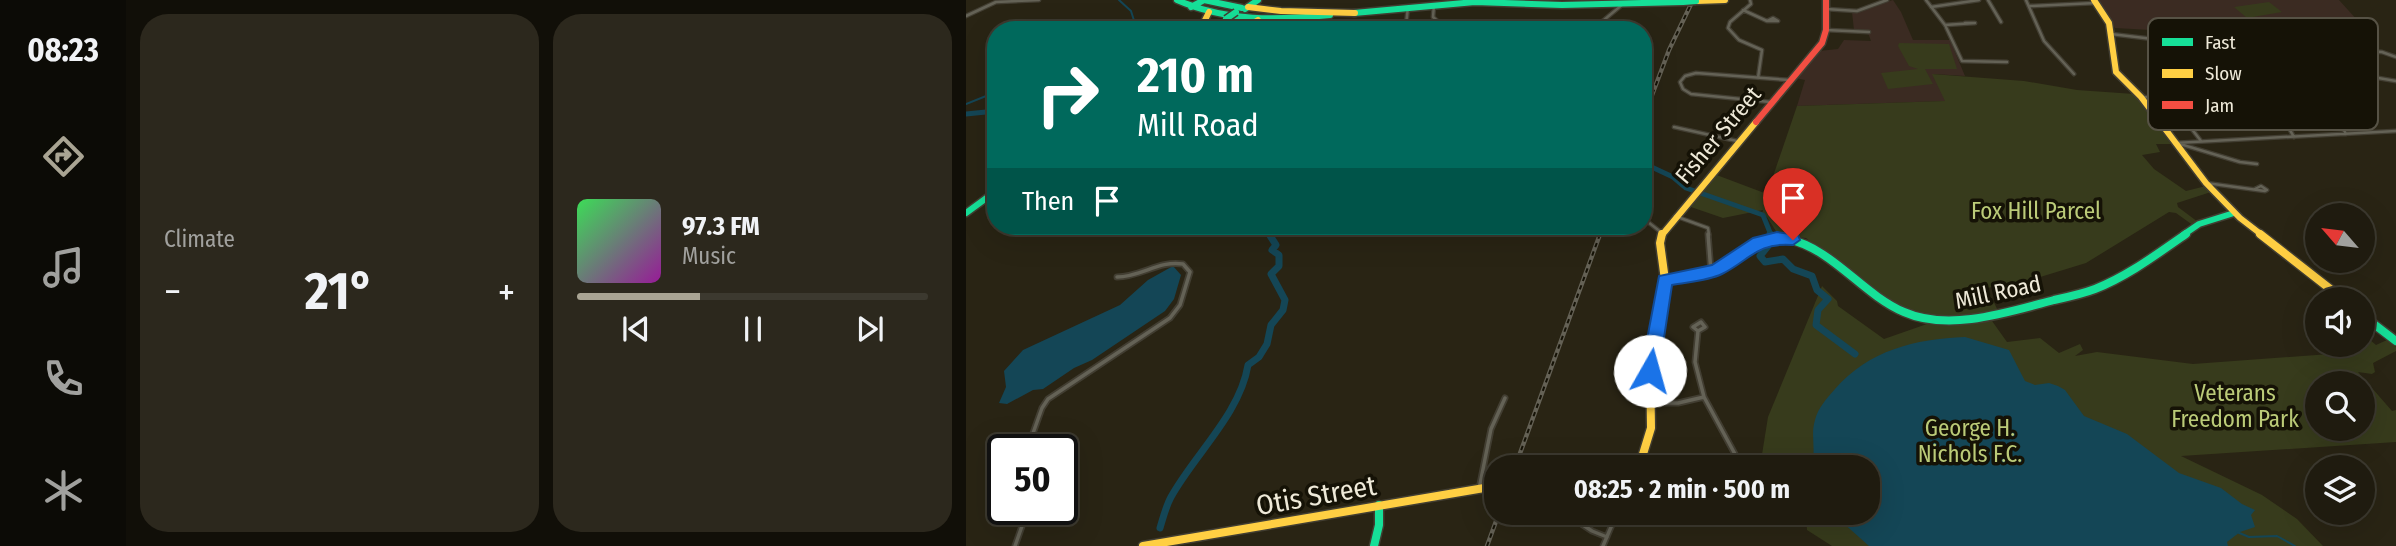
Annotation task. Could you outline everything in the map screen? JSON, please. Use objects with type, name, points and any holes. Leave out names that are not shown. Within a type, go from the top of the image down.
[{"type":"main road","points":[[1177,0],[1191,8],[1258,20],[1482,1],[1618,4],[1725,0]]},
{"type":"main road","points":[[1191,8],[1204,0],[1289,16]]},
{"type":"main road","points":[[1826,0],[1826,30]]},
{"type":"main road","points":[[2095,1],[2108,20],[2114,69],[2148,106]]},
{"type":"main road","points":[[1228,21],[1246,7]]},
{"type":"main road","points":[[1204,21],[1209,12]]},
{"type":"main road","name":"Fisher Street","points":[[1662,233],[1822,43],[1826,30]]},
{"type":"main road","points":[[2165,130],[2206,183],[2234,213],[2328,287]]},
{"type":"main road","points":[[966,207],[987,192]]},
{"type":"main road","points":[[966,213],[987,198]]},
{"type":"main road","name":"Mill Road","points":[[2225,218],[2234,213]]},
{"type":"main road","name":"Mill Road","points":[[1665,280],[1711,272],[1758,242],[1777,238],[1793,240],[1811,247],[1860,287],[1892,307],[1929,320],[1954,322],[2004,315],[2085,292],[2120,277],[2210,218],[2245,222]]},
{"type":"main road","points":[[1643,455],[1650,436],[1650,361],[1665,280],[1660,243],[1662,233]]},
{"type":"main road","points":[[2375,325],[2396,341]]},
{"type":"main road","name":"Otis Street","points":[[1143,546],[1484,488]]},
{"type":"main road","points":[[1374,546],[1379,525],[1379,505]]},
{"type":"street","points":[[966,16],[991,2],[1039,0]]},
{"type":"street","points":[[1750,0],[1751,4],[1730,22],[1728,28],[1739,40],[1762,50],[1758,78]]},
{"type":"street","points":[[1873,0],[1876,4]]},
{"type":"street","points":[[1826,9],[1857,11],[1887,0]]},
{"type":"street","points":[[1926,0],[1945,25],[1960,59],[1967,62],[2007,62]]},
{"type":"street","points":[[1931,7],[1979,0]]},
{"type":"street","points":[[1989,0],[2001,22]]},
{"type":"street","points":[[2026,0],[2044,41],[2074,74]]},
{"type":"street","points":[[2046,1],[2050,5]]},
{"type":"street","points":[[2030,6],[2095,1]]},
{"type":"street","points":[[1601,21],[1618,4]]},
{"type":"street","points":[[1432,21],[1434,5]]},
{"type":"street","points":[[1406,21],[1408,7]]},
{"type":"street","points":[[1743,10],[1767,21]]},
{"type":"street","points":[[1433,17],[1437,21]]},
{"type":"street","points":[[1945,25],[1965,23]]},
{"type":"street","points":[[1826,30],[1869,32]]},
{"type":"street","points":[[2111,34],[2148,38]]},
{"type":"street","points":[[2378,53],[2396,57]]},
{"type":"street","points":[[1770,102],[1691,94],[1680,85],[1685,76],[1696,73],[1789,80]]},
{"type":"street","points":[[2378,78],[2396,81]]},
{"type":"street","points":[[2141,97],[2148,97]]},
{"type":"street","points":[[1674,127],[1737,141]]},
{"type":"street","points":[[2192,130],[2201,141]]},
{"type":"street","points":[[2289,130],[2294,137]]},
{"type":"street","points":[[2344,130],[2346,134]]},
{"type":"street","points":[[2175,143],[2396,131]]},
{"type":"street","points":[[2175,143],[2240,162],[2257,164]]},
{"type":"street","points":[[2206,183],[2255,189]]},
{"type":"street","points":[[1675,216],[1708,228],[1711,272]]},
{"type":"street","points":[[1652,225],[1662,233]]},
{"type":"street","points":[[1033,434],[1048,398],[1168,319],[1180,305],[1190,272],[1183,264],[1171,262],[1132,277],[1117,277]]},
{"type":"street","points":[[1698,331],[1695,362],[1704,397],[1735,455]]},
{"type":"street","points":[[1651,403],[1678,403],[1704,397]]},
{"type":"street","points":[[1479,489],[1491,429],[1505,398]]},
{"type":"street","points":[[1015,546],[1022,525]]},
{"type":"street","points":[[1583,525],[1607,537]]},
{"type":"street","points":[[1603,546],[1612,525]]},
{"type":"shaded area","points":[[1893,0],[1913,40],[1950,40],[1965,76],[1933,74],[1946,101],[1797,106],[1805,80],[1795,78],[1819,51],[1838,49],[1844,40],[1871,41],[1867,30],[1854,30],[1852,12]]},
{"type":"shaded area","points":[[2098,0],[2339,0],[2355,18],[2148,18],[2148,30],[2115,28]]},
{"type":"green space","points":[[2269,2],[2282,12],[2247,18],[2234,7]]},
{"type":"green space","points":[[1899,43],[1949,44],[1957,69],[1925,69],[1933,84],[1888,89],[1881,73],[1918,69],[1909,66],[1898,46]]},
{"type":"green space","name":"Fox Hill Parcel","points":[[1932,74],[2134,94],[2148,113],[2148,130],[2161,130],[2171,144],[2156,144],[2160,152],[2142,155],[2154,169],[2186,191],[2206,186],[2211,192],[2177,203],[2178,207],[2198,222],[2194,226],[2176,213],[2169,212],[2086,263],[2037,278],[1987,288],[1999,313],[1949,319],[1907,311],[1870,292],[1806,238],[1779,236],[1767,217],[1762,214],[1763,210],[1723,218],[1688,206],[1714,174],[1767,194],[1797,106],[1945,101]]},
{"type":"green space","name":"George H. Nichols F.C.","points":[[1822,286],[1837,301],[1838,306],[1884,339],[1927,324],[1949,326],[1992,321],[2007,342],[2040,338],[2059,353],[2080,344],[2083,350],[2075,356],[2097,352],[2193,364],[2305,356],[2375,357],[2375,344],[2387,340],[2396,347],[2396,351],[2373,363],[2375,371],[2305,371],[2305,441],[2375,441],[2375,392],[2392,411],[2396,410],[2396,442],[2181,456],[2262,495],[2297,519],[2323,546],[1832,546],[1807,530],[1807,525],[1880,525],[1880,455],[1762,455],[1768,417]]},
{"type":"water","points":[[1173,266],[1181,275],[1174,299],[1165,311],[1043,389],[1033,390],[1007,404],[999,403],[1006,387],[1004,371],[1023,350],[1120,305],[1148,280]]},
{"type":"water","name":"George H. Nichols F.C.","points":[[1965,337],[2009,350],[2025,381],[2035,385],[2049,383],[2058,386],[2065,390],[2084,416],[2127,434],[2179,473],[2221,488],[2255,510],[2251,515],[2255,527],[2240,532],[2227,542],[2228,546],[1869,546],[1845,525],[1880,525],[1880,455],[1813,455],[1814,426],[1818,411],[1848,376],[1878,356],[1911,344]]},
{"type":"waterway","points":[[1119,0],[1131,11],[1134,21]]},
{"type":"waterway","points":[[966,104],[987,96]]},
{"type":"waterway","points":[[966,114],[987,112]]},
{"type":"waterway","points":[[1652,167],[1673,177],[1686,188],[1763,215],[1771,235]]},
{"type":"waterway","points":[[1770,234],[1768,246],[1760,256],[1765,262],[1783,259],[1793,269],[1812,276],[1817,290],[1828,299],[1818,310],[1816,325],[1855,354]]},
{"type":"waterway","points":[[1160,528],[1171,497],[1226,417],[1236,400],[1248,365],[1259,357],[1267,344],[1271,325],[1283,310],[1285,300],[1271,274],[1279,266],[1279,255],[1272,250],[1276,245],[1270,235]]},
{"type":"waterway","points":[[2237,532],[2249,537],[2277,536],[2295,546]]},
{"type":"railway","points":[[1652,95],[1669,50],[1693,0]]},
{"type":"railway","points":[[1519,455],[1600,235]]},
{"type":"railway","points":[[1487,546],[1495,525]]},
{"type":"traffic: fast","points":[[1177,0],[1214,14],[1252,19],[1330,15]]},
{"type":"traffic: fast","points":[[1204,0],[1242,8]]},
{"type":"traffic: fast","points":[[1191,7],[1204,0]]},
{"type":"traffic: fast","points":[[1245,9],[1258,0]]},
{"type":"traffic: fast","points":[[1683,2],[1696,1]]},
{"type":"traffic: fast","points":[[1354,13],[1475,2],[1562,5],[1683,2]]},
{"type":"traffic: fast","points":[[1226,19],[1236,12]]},
{"type":"traffic: fast","points":[[966,213],[987,198]]},
{"type":"traffic: fast","points":[[1665,280],[1711,272],[1758,243],[1777,238],[1788,239],[1815,249],[1872,295],[1905,313],[1926,318],[1969,320],[2011,312],[2095,289],[2149,260],[2199,224],[2234,213]]},
{"type":"traffic: fast","points":[[2375,325],[2396,341]]},
{"type":"traffic: fast","points":[[1374,546],[1379,525],[1379,505]]},
{"type":"traffic: slow","points":[[1696,1],[1725,0]]},
{"type":"traffic: slow","points":[[2094,0],[2109,23],[2116,72],[2148,106]]},
{"type":"traffic: slow","points":[[1248,7],[1281,11],[1355,13]]},
{"type":"traffic: slow","points":[[1204,21],[1209,12]]},
{"type":"traffic: slow","points":[[1643,455],[1651,428],[1650,361],[1665,280],[1660,243],[1662,233],[1756,122]]},
{"type":"traffic: slow","points":[[2166,130],[2206,183],[2240,218],[2328,287]]},
{"type":"traffic: slow","points":[[1143,546],[1484,488]]},
{"type":"traffic: jam","points":[[1756,122],[1822,43],[1826,30],[1826,0]]},
{"type":"route","points":[[1650,371],[1665,280],[1716,270],[1758,242],[1777,238],[1793,240]]},
{"type":"park label","name":"Veterans Freedom Park","points":[[2235,406]]}]
